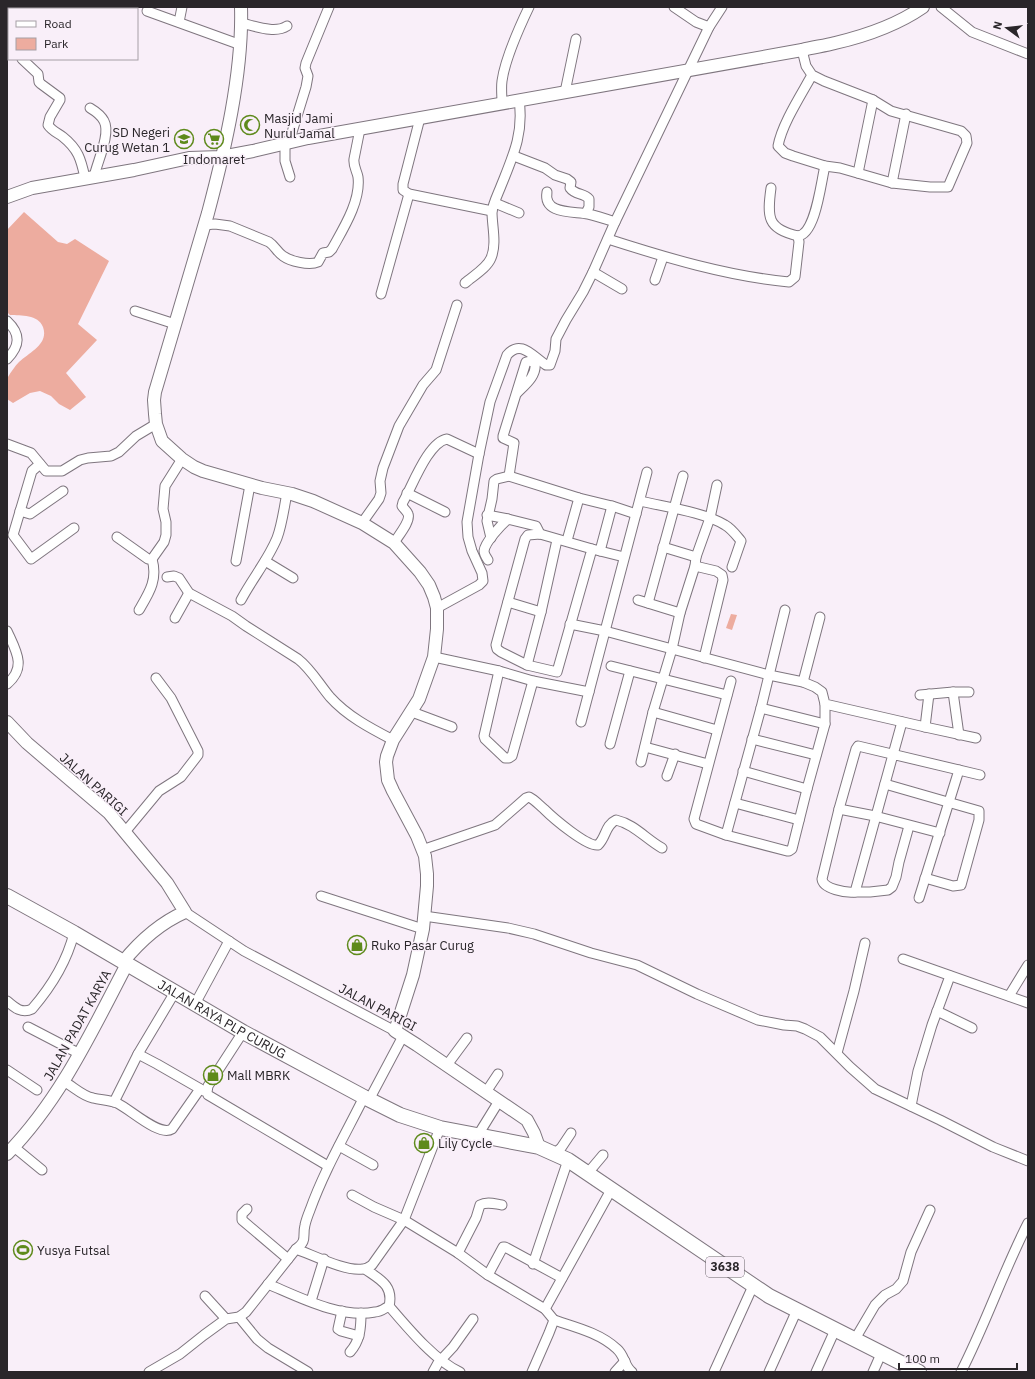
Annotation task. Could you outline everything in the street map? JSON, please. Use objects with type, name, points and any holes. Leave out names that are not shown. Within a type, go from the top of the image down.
[{"type":"main road","name":"JALAN RAYA PLP CURUG","points":[[7,896],[74,933],[243,1032],[400,1115],[440,1128],[539,1147]]},
{"type":"main road","name":"3638","points":[[539,1147],[568,1160],[753,1286],[881,1354],[919,1372]]},
{"type":"street","points":[[179,22],[182,7]]},
{"type":"street","points":[[149,1372],[180,1354],[226,1319],[239,1317],[246,1312],[296,1249],[304,1242],[304,1226],[328,1166],[366,1098],[399,1034],[423,929],[427,874],[425,856],[417,836],[388,780],[386,762],[393,740],[412,712],[422,693],[434,657],[438,608],[429,585],[394,543],[362,523],[313,501],[287,493],[250,485],[199,469],[182,460],[162,441],[156,424],[154,407],[155,392],[204,224],[228,124],[241,45],[241,7]]},
{"type":"street","points":[[290,176],[285,161],[287,143],[306,87],[308,76],[305,68],[306,62],[329,7]]},
{"type":"street","points":[[502,103],[501,89],[503,74],[529,7]]},
{"type":"street","points":[[674,7],[696,22],[709,27]]},
{"type":"street","points":[[438,608],[479,585],[483,581],[482,573],[468,537],[467,522],[478,454],[490,402],[507,354],[516,347],[524,349],[541,362],[546,365],[550,365],[555,350],[556,339],[592,272],[709,27],[722,7]]},
{"type":"street","points":[[7,197],[32,188],[134,170],[189,158],[221,157],[360,129],[802,50],[863,35],[905,18],[923,7]]},
{"type":"street","points":[[941,7],[972,32],[1028,54]]},
{"type":"street","points":[[147,11],[241,45]]},
{"type":"street","points":[[241,23],[275,30],[283,29],[288,26]]},
{"type":"street","points":[[565,92],[576,39]]},
{"type":"street","points":[[802,50],[806,66],[812,75],[842,89],[873,100],[891,111],[906,114],[961,131],[966,136],[967,144],[948,186],[930,187],[892,183],[840,168],[825,166],[785,153],[778,146],[780,137],[812,75]]},
{"type":"street","points":[[23,60],[38,74],[39,82],[60,98],[50,117],[48,125],[77,150],[90,177]]},
{"type":"street","points":[[465,283],[484,267],[492,256],[494,207],[514,156],[522,114],[519,100]]},
{"type":"street","points":[[858,173],[873,100]]},
{"type":"street","points":[[90,108],[103,118],[106,128],[104,141],[90,177]]},
{"type":"street","points":[[892,183],[906,114]]},
{"type":"street","points":[[420,118],[402,188],[403,190],[409,194],[494,207],[519,213]]},
{"type":"street","points":[[204,224],[230,226],[269,242],[274,245],[286,258],[302,263],[312,264],[318,262],[323,253],[329,252],[332,249],[349,217],[354,204],[357,194],[358,176],[354,159],[360,129]]},
{"type":"street","points":[[514,156],[545,168],[569,180],[571,182],[570,188],[573,192],[584,195],[589,199],[589,207],[586,213]]},
{"type":"street","points":[[772,188],[769,202],[772,223],[780,230],[798,236],[801,235],[811,223],[815,213],[825,166]]},
{"type":"street","points":[[547,192],[548,202],[555,209],[586,213],[615,222]]},
{"type":"street","points":[[381,294],[409,194]]},
{"type":"street","points":[[608,239],[663,257],[748,276],[789,282],[795,277],[799,242],[798,236]]},
{"type":"street","points":[[655,280],[663,257]]},
{"type":"street","points":[[592,272],[622,289]]},
{"type":"street","points":[[362,523],[381,493],[380,481],[383,468],[400,426],[423,385],[436,370],[457,305]]},
{"type":"street","points":[[135,311],[175,324]]},
{"type":"street","points":[[7,321],[12,326],[17,337],[15,352],[8,358]]},
{"type":"street","points":[[509,476],[515,446],[512,441],[504,438],[503,436],[517,393]]},
{"type":"street","points":[[7,444],[31,454],[46,471],[62,471],[80,460],[111,456],[119,452],[136,436],[156,424]]},
{"type":"street","points":[[394,543],[406,525],[408,519],[408,514],[402,505],[417,473],[432,449],[440,442],[448,439],[478,454]]},
{"type":"street","points":[[139,610],[152,586],[155,572],[152,559],[164,542],[166,535],[166,522],[163,509],[165,486],[182,460]]},
{"type":"street","points":[[40,464],[32,471],[13,535],[31,559],[74,528]]},
{"type":"street","points":[[580,722],[647,472]]},
{"type":"street","points":[[490,538],[487,515],[492,499],[494,481],[509,476],[636,514]]},
{"type":"street","points":[[648,603],[683,476]]},
{"type":"street","points":[[641,762],[672,649],[680,613],[710,518],[717,484]]},
{"type":"street","points":[[236,561],[250,485]]},
{"type":"street","points":[[20,511],[30,514],[64,492]]},
{"type":"street","points":[[241,600],[265,561],[277,537],[287,493]]},
{"type":"street","points":[[407,493],[445,512]]},
{"type":"street","points":[[568,537],[579,498]]},
{"type":"street","points":[[640,501],[710,518],[726,526],[741,541],[732,567]]},
{"type":"street","points":[[612,506],[596,550],[570,624],[558,672],[527,665],[497,649],[497,640],[525,538],[528,535],[540,534],[557,540],[596,550],[624,557]]},
{"type":"street","points":[[487,515],[536,526],[540,534]]},
{"type":"street","points":[[488,560],[484,551],[490,538],[501,524],[508,519]]},
{"type":"street","points":[[117,537],[146,558],[152,559]]},
{"type":"street","points":[[527,665],[541,612],[557,540]]},
{"type":"street","points":[[663,547],[722,575],[723,580],[704,658]]},
{"type":"street","points":[[265,561],[293,578]]},
{"type":"street","points":[[167,577],[172,576],[179,578],[189,593],[232,616],[298,659],[304,664],[331,698],[350,715],[393,740]]},
{"type":"street","points":[[174,618],[189,593]]},
{"type":"street","points":[[638,600],[680,613]]},
{"type":"street","points":[[508,602],[541,612]]},
{"type":"street","points":[[726,835],[761,708],[785,610]]},
{"type":"street","points":[[803,682],[820,617]]},
{"type":"street","points":[[570,624],[605,631],[769,675],[803,682],[822,692],[826,704],[825,724],[798,820],[792,849],[789,851],[726,835],[694,822],[731,681]]},
{"type":"street","points":[[7,631],[16,652],[18,666],[16,676],[7,684]]},
{"type":"street","points":[[434,657],[499,671],[533,681],[589,692]]},
{"type":"street","points":[[611,666],[727,695]]},
{"type":"street","points":[[499,671],[484,736],[485,739],[505,758],[512,756],[533,681]]},
{"type":"street","points":[[610,744],[630,671]]},
{"type":"street","points":[[125,832],[159,791],[181,777],[198,756],[198,751],[171,698],[156,678]]},
{"type":"street","points":[[953,692],[959,735]]},
{"type":"street","points":[[925,728],[925,694],[970,692]]},
{"type":"street","points":[[826,704],[925,728],[976,738]]},
{"type":"street","points":[[761,708],[825,724]]},
{"type":"street","points":[[412,712],[452,727]]},
{"type":"street","points":[[654,712],[717,730]]},
{"type":"street","points":[[855,892],[902,722]]},
{"type":"street","name":"JALAN PARIGI","points":[[8,725],[109,813],[167,883],[185,912],[244,951],[399,1034],[447,1065],[527,1120],[539,1147]]},
{"type":"street","points":[[752,739],[816,755]]},
{"type":"street","points":[[909,826],[896,877],[892,887],[888,890],[850,892],[839,890],[822,883],[839,809],[856,747],[860,746],[980,776]]},
{"type":"street","points":[[645,747],[708,764]]},
{"type":"street","points":[[667,776],[675,754]]},
{"type":"street","points":[[919,898],[959,770]]},
{"type":"street","points":[[743,772],[807,789]]},
{"type":"street","points":[[885,784],[977,810],[980,814],[961,885],[953,886],[925,878]]},
{"type":"street","points":[[422,850],[493,826],[526,798],[537,802],[591,845],[598,845],[601,843],[608,826],[616,820],[635,829],[651,842],[662,848]]},
{"type":"street","points":[[735,802],[798,820]]},
{"type":"street","points":[[839,809],[875,816],[940,833]]},
{"type":"street","points":[[321,896],[423,929]]},
{"type":"street","points":[[125,963],[147,936],[163,924],[185,912]]},
{"type":"street","points":[[424,916],[508,928],[534,934],[591,953],[637,965],[697,994],[758,1020],[797,1026],[813,1032],[875,1089],[993,1147],[1028,1162]]},
{"type":"street","points":[[7,1001],[22,1011],[32,1009],[56,976],[70,950],[74,933]]},
{"type":"street","points":[[195,1004],[229,941]]},
{"type":"street","points":[[837,1053],[865,943]]},
{"type":"street","points":[[903,959],[1028,1002]]},
{"type":"street","name":"JALAN PADAT KARYA","points":[[11,1151],[25,1136],[80,1054],[125,963]]},
{"type":"street","points":[[1009,996],[1028,965]]},
{"type":"street","points":[[910,1106],[918,1071],[932,1025],[950,976]]},
{"type":"street","points":[[114,1102],[138,1054],[175,992]]},
{"type":"street","points":[[937,1011],[972,1028]]},
{"type":"street","points":[[28,1027],[80,1054]]},
{"type":"street","points":[[63,1081],[85,1095],[114,1102],[128,1109],[154,1127],[166,1131],[172,1129],[208,1086],[243,1032]]},
{"type":"street","points":[[447,1065],[467,1038]]},
{"type":"street","points":[[138,1054],[328,1166]]},
{"type":"street","points":[[7,1070],[37,1090]]},
{"type":"street","points":[[486,1092],[498,1074]]},
{"type":"street","points":[[478,1135],[499,1101]]},
{"type":"street","points":[[365,1269],[372,1265],[404,1220],[440,1128]]},
{"type":"street","points":[[554,1154],[561,1148],[571,1133]]},
{"type":"street","points":[[339,1146],[373,1165]]},
{"type":"street","points":[[11,1151],[42,1170]]},
{"type":"street","points":[[587,1174],[603,1155]]},
{"type":"street","points":[[533,1264],[568,1160]]},
{"type":"street","points":[[545,1309],[611,1190]]},
{"type":"street","points":[[352,1195],[374,1207],[404,1220],[458,1253],[488,1275],[545,1309],[554,1320],[584,1330],[604,1340],[621,1353],[628,1369],[632,1372]]},
{"type":"street","points":[[458,1253],[476,1218],[480,1205],[483,1203],[502,1205]]},
{"type":"street","points":[[247,1209],[242,1214],[242,1220],[288,1259]]},
{"type":"street","points":[[855,1340],[875,1305],[885,1295],[896,1289],[903,1281],[911,1252],[930,1210]]},
{"type":"street","points":[[962,1372],[972,1352],[997,1289],[1027,1228]]},
{"type":"street","points":[[488,1275],[502,1247],[505,1247],[533,1264],[562,1278]]},
{"type":"street","points":[[268,1284],[311,1301],[342,1311],[375,1313],[389,1306],[391,1299],[390,1292],[386,1284],[365,1269],[348,1268],[336,1265],[296,1249]]},
{"type":"street","points":[[311,1301],[324,1259]]},
{"type":"street","points":[[714,1372],[753,1286]]},
{"type":"street","points":[[205,1296],[226,1319]]},
{"type":"street","points":[[389,1306],[441,1360],[460,1372]]},
{"type":"street","points":[[769,1372],[797,1310]]},
{"type":"street","points":[[342,1311],[338,1329],[359,1336]]},
{"type":"street","points":[[350,1352],[358,1341],[361,1313]]},
{"type":"street","points":[[239,1317],[268,1348],[302,1370]]},
{"type":"street","points":[[433,1372],[473,1319]]},
{"type":"street","points":[[532,1372],[554,1320]]},
{"type":"street","points":[[816,1372],[835,1330]]},
{"type":"street","points":[[873,1372],[881,1354]]},
{"type":"street","points":[[615,1372],[625,1361]]},
{"type":"green space","points":[[24,212],[58,242],[67,244],[75,239],[109,261],[78,324],[97,340],[66,373],[86,397],[70,410],[59,404],[51,396],[40,391],[30,393],[13,403],[7,399],[6,384],[8,377],[19,362],[41,343],[44,333],[41,323],[37,320],[29,316],[10,315],[7,312],[7,230]]},
{"type":"green space","points":[[731,614],[737,615],[732,630],[726,628]]},
{"type":"place","name":"Masjid Jami Nurul Jamal","points":[[250,125]]},
{"type":"place","name":"SD Negeri Curug Wetan 1","points":[[184,139]]},
{"type":"place","name":"Indomaret","points":[[214,139]]},
{"type":"place","name":"Ruko Pasar Curug","points":[[357,945]]},
{"type":"place","name":"Mall MBRK","points":[[213,1075]]},
{"type":"place","name":"Lily Cycle","points":[[424,1143]]},
{"type":"place","name":"Yusya Futsal","points":[[23,1250]]}]
